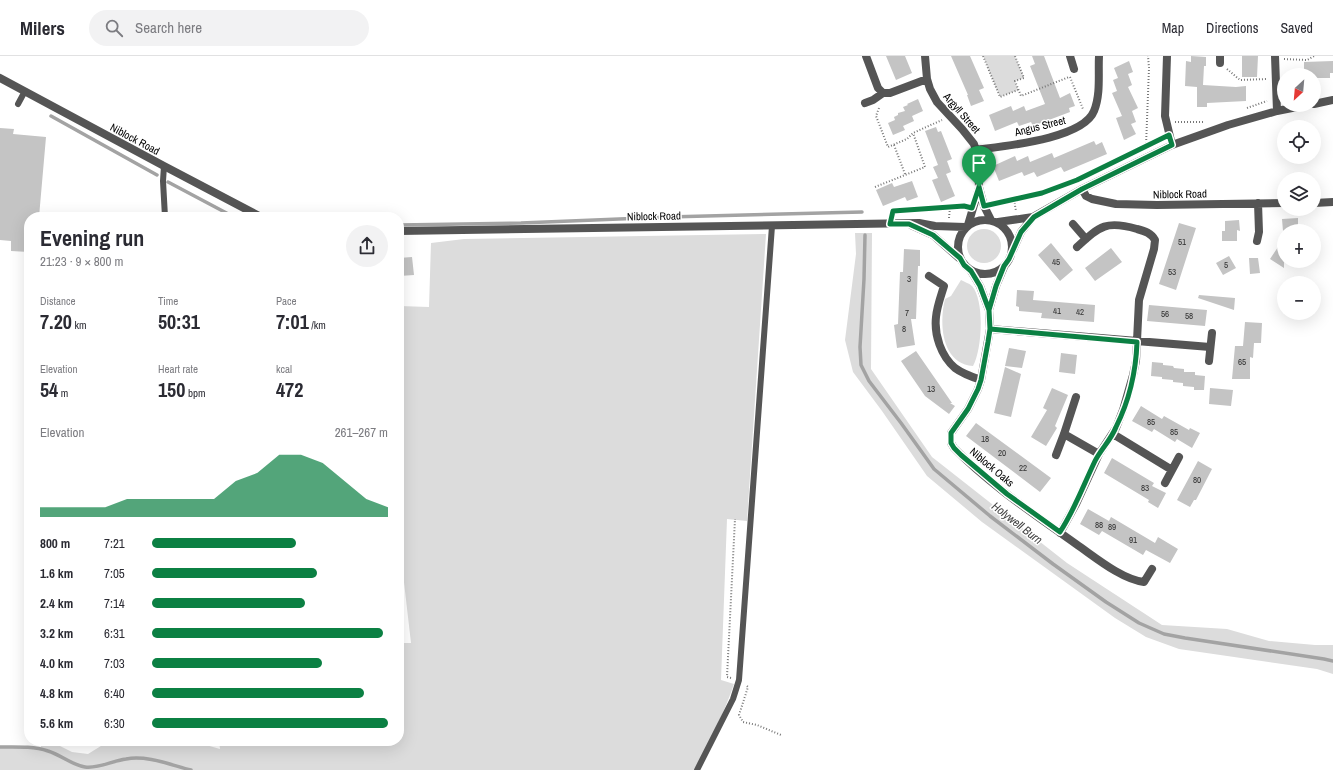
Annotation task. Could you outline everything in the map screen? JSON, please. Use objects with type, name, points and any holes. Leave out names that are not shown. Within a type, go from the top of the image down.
[{"type":"street","points":[[866,56],[878,88],[883,93]]},
{"type":"street","name":"Argyll Street","points":[[925,56],[927,79],[930,89],[937,102],[970,138],[976,150],[979,168],[979,187],[984,206],[994,221]]},
{"type":"street","points":[[1070,56],[1074,69]]},
{"type":"street","points":[[1087,121],[1094,111],[1098,99],[1098,56]]},
{"type":"street","points":[[1167,56],[1165,104],[1166,121],[1172,145]]},
{"type":"street","points":[[1276,58],[1277,98]]},
{"type":"street","name":"Niblock Road","points":[[0,78],[251,212]]},
{"type":"street","points":[[865,103],[873,100],[883,93],[890,93],[927,79]]},
{"type":"street","points":[[1321,103],[1333,100]]},
{"type":"street","points":[[1034,217],[994,221],[977,220],[966,226],[961,232],[957,249],[964,265],[971,271],[980,274],[989,274],[997,271],[1004,266],[1009,259],[1021,232],[1034,217],[1082,189],[1172,145],[1228,125],[1277,111]]},
{"type":"street","name":"Angus Street","points":[[976,150],[1048,138],[1079,126],[1087,121]]},
{"type":"street","name":"Argyll Street","points":[[966,226],[979,187]]},
{"type":"street","name":"Niblock Road","points":[[1082,189],[1086,196],[1092,199],[1116,204],[1157,205],[1277,203]]},
{"type":"street","points":[[1321,203],[1333,202]]},
{"type":"street","points":[[1257,241],[1259,232],[1258,203]]},
{"type":"street","points":[[994,221],[1004,227],[1009,234],[1012,243],[1012,251]]},
{"type":"street","name":"Niblock Road","points":[[404,231],[919,223],[948,227],[966,226]]},
{"type":"street","name":"Niblock Road","points":[[909,224],[933,235],[960,258]]},
{"type":"street","points":[[1073,224],[1086,239]]},
{"type":"street","points":[[1060,532],[1071,514],[1099,454],[1113,434],[1123,410],[1136,361],[1139,300],[1154,249],[1155,240],[1150,234],[1124,225],[1113,224],[1106,225],[1086,239],[1078,247]]},
{"type":"street","name":"Niblock Oaks","points":[[989,310],[1004,266]]},
{"type":"street","name":"Niblock Oaks","points":[[971,271],[980,286],[989,310],[990,329],[981,380],[974,399],[951,433],[951,443],[954,448],[1007,494],[1102,562],[1135,580],[1144,582],[1152,569]]},
{"type":"street","points":[[929,276],[944,286],[938,304],[935,324],[942,350],[955,368],[981,380]]},
{"type":"street","points":[[990,329],[1210,347]]},
{"type":"street","points":[[1209,362],[1212,333]]},
{"type":"street","points":[[1056,455],[1076,397]]},
{"type":"street","points":[[1064,434],[1099,454]]},
{"type":"street","points":[[1113,434],[1172,470]]},
{"type":"street","points":[[1165,482],[1179,457]]},
{"type":"lane","points":[[18,104],[25,91]]},
{"type":"lane","points":[[164,166],[163,181],[165,212]]},
{"type":"lane","points":[[697,770],[733,699],[739,680],[772,226]]},
{"type":"path","points":[[983,56],[1000,97],[1018,90]]},
{"type":"path","points":[[1015,56],[1024,78],[1015,81],[1021,96],[1069,77],[1074,69]]},
{"type":"path","points":[[1146,146],[1149,68],[1148,56]]},
{"type":"path","points":[[1276,58],[1308,60],[1314,56]]},
{"type":"path","points":[[1220,60],[1240,80],[1276,79]]},
{"type":"path","points":[[1069,77],[1087,121]]},
{"type":"path","points":[[883,93],[876,116],[888,147],[907,139],[913,133],[941,122],[948,115]]},
{"type":"path","points":[[1241,110],[1277,98]]},
{"type":"path","points":[[1166,121],[1205,122]]},
{"type":"path","points":[[875,187],[925,167],[913,133]]},
{"type":"path","points":[[1139,149],[1152,143]]},
{"type":"path","points":[[894,145],[906,174]]},
{"type":"path","points":[[984,206],[1042,193],[1077,180]]},
{"type":"path","points":[[890,224],[893,211],[964,206],[972,208]]},
{"type":"path","points":[[735,519],[727,676],[734,680],[739,680],[748,687],[739,715],[744,722],[757,725],[781,735]]},
{"type":"shaded area","points":[[983,56],[1015,56],[1024,78],[1015,81],[1018,90],[1000,97]]},
{"type":"shaded area","points":[[984,229],[996,234],[1001,246],[996,258],[984,263],[972,258],[967,246],[972,234]]},
{"type":"shaded area","points":[[855,233],[872,233],[871,369],[932,457],[1067,563],[1162,625],[1227,629],[1269,641],[1333,645],[1333,674],[1317,669],[1179,649],[1146,637],[1115,618],[982,522],[927,476],[853,372],[845,340],[856,254]]},
{"type":"shaded area","points":[[766,234],[747,521],[727,519],[721,680],[734,684],[721,717],[694,770],[0,770],[0,747],[40,749],[41,746],[60,746],[72,752],[88,754],[101,746],[210,746],[220,749],[220,746],[404,746],[404,643],[411,643],[404,582],[404,306],[429,307],[431,243],[464,239]]},
{"type":"shaded area","points":[[961,280],[972,286],[979,303],[981,326],[980,338],[976,359],[973,366],[962,363],[954,358],[948,350],[943,330],[942,319],[945,299],[951,296]]},
{"type":"building","points":[[886,56],[905,56],[912,73],[896,80]]},
{"type":"building","points":[[951,56],[970,56],[984,88],[979,90],[984,101],[971,106],[968,95]]},
{"type":"building","points":[[1032,56],[1044,56],[1060,98],[1070,93],[1075,106],[1069,108],[1070,112],[1033,126],[1031,122],[1019,126],[1017,122],[995,131],[989,115],[1011,106],[1013,111],[1024,106],[1026,111],[1045,104],[1030,66],[1035,64]]},
{"type":"building","points":[[1191,56],[1206,57],[1203,85],[1236,87],[1246,86],[1246,101],[1207,103],[1207,107],[1197,107],[1197,87],[1185,86],[1186,61],[1191,62]]},
{"type":"building","points":[[1242,56],[1258,56],[1257,77],[1242,77]]},
{"type":"building","points":[[1129,61],[1133,72],[1128,74],[1132,85],[1128,87],[1138,108],[1132,111],[1136,122],[1131,124],[1136,134],[1124,140],[1116,118],[1122,116],[1112,93],[1117,91],[1113,80],[1118,78],[1114,68]]},
{"type":"building","points":[[1333,61],[1333,73],[1330,73],[1330,78],[1321,78],[1321,68],[1304,68],[1304,62]]},
{"type":"building","points":[[918,99],[923,111],[912,116],[914,121],[903,126],[905,130],[893,135],[888,123],[895,120],[894,117],[898,115],[898,113],[905,111],[903,107]]},
{"type":"building","points":[[936,127],[938,132],[941,131],[952,159],[947,161],[951,172],[946,174],[955,196],[941,202],[932,180],[938,178],[933,167],[938,165],[925,131]]},
{"type":"building","points":[[0,128],[14,129],[13,134],[46,137],[39,212],[24,212],[24,252],[11,251],[11,241],[0,240]]},
{"type":"building","points":[[1094,141],[1096,145],[1102,142],[1107,154],[1064,172],[1061,167],[1037,177],[1034,172],[1024,176],[1022,172],[999,181],[993,166],[1015,156],[1017,161],[1028,156],[1030,162],[1052,153],[1054,158]]},
{"type":"building","points":[[912,181],[918,197],[907,201],[905,197],[883,206],[876,190],[892,183],[894,187]]},
{"type":"building","points":[[1298,218],[1298,224],[1282,224],[1282,219]]},
{"type":"building","points":[[1239,220],[1240,231],[1237,230],[1237,241],[1222,241],[1222,231],[1225,231],[1225,221]]},
{"type":"building","points":[[1179,223],[1196,228],[1176,290],[1159,284]]},
{"type":"building","points":[[1051,243],[1073,270],[1060,281],[1038,255]]},
{"type":"building","points":[[1111,248],[1122,262],[1095,281],[1085,268]]},
{"type":"building","points":[[1277,248],[1277,264],[1270,259]]},
{"type":"building","points":[[904,249],[920,250],[916,319],[911,319],[915,345],[897,348],[894,325],[898,324],[900,272],[903,272]]},
{"type":"building","points":[[1229,256],[1236,268],[1223,275],[1216,263]]},
{"type":"building","points":[[412,257],[414,275],[404,276],[404,258]]},
{"type":"building","points":[[1249,258],[1258,258],[1260,273],[1250,274]]},
{"type":"building","points":[[1017,290],[1034,291],[1033,300],[1095,305],[1094,322],[1041,318],[1042,313],[1019,311],[1019,307],[1016,306]]},
{"type":"building","points":[[1199,295],[1235,298],[1234,310],[1198,298]]},
{"type":"building","points":[[1149,305],[1207,310],[1205,326],[1147,321]]},
{"type":"building","points":[[1245,322],[1262,323],[1261,343],[1254,343],[1253,358],[1250,357],[1250,379],[1232,379],[1235,346],[1243,346]]},
{"type":"building","points":[[1009,348],[1026,351],[1022,368],[1005,366]]},
{"type":"building","points":[[916,351],[952,403],[950,403],[955,406],[949,414],[925,396],[901,361]]},
{"type":"building","points":[[1061,353],[1077,355],[1075,374],[1059,372]]},
{"type":"building","points":[[1152,362],[1163,363],[1163,365],[1184,369],[1184,372],[1195,372],[1195,375],[1205,376],[1204,390],[1194,390],[1194,387],[1183,386],[1183,383],[1162,379],[1162,377],[1151,376]]},
{"type":"building","points":[[1005,367],[1021,374],[1011,417],[994,413]]},
{"type":"building","points":[[1052,388],[1068,395],[1055,426],[1057,428],[1046,446],[1031,437],[1047,410],[1043,408]]},
{"type":"building","points":[[1210,388],[1233,390],[1231,406],[1209,404]]},
{"type":"building","points":[[1141,406],[1162,419],[1164,416],[1189,430],[1190,428],[1200,433],[1192,448],[1177,439],[1175,442],[1154,429],[1152,432],[1132,421]]},
{"type":"building","points":[[976,423],[1051,478],[1040,492],[966,436]]},
{"type":"building","points":[[1112,458],[1154,483],[1152,486],[1166,493],[1158,508],[1148,502],[1149,500],[1104,473]]},
{"type":"building","points":[[1198,461],[1212,469],[1196,500],[1194,500],[1190,507],[1177,500]]},
{"type":"building","points":[[1088,509],[1109,521],[1111,517],[1155,543],[1158,537],[1178,549],[1170,563],[1146,550],[1143,555],[1102,531],[1099,535],[1080,524]]},
{"type":"waterway","points":[[51,116],[157,175]]},
{"type":"waterway","points":[[168,182],[225,212]]},
{"type":"waterway","points":[[404,225],[521,223],[668,217],[862,212]]},
{"type":"waterway","name":"Holywell Burn","points":[[865,235],[860,347],[861,365],[869,381],[934,469],[990,516],[1053,564],[1106,602],[1139,623],[1164,634],[1333,661]]},
{"type":"waterway","points":[[0,747],[42,749],[85,767],[95,767],[126,759],[142,758],[191,770]]},
{"type":"route","points":[[979,187],[972,208],[964,206],[893,211],[890,224],[909,224],[933,235],[960,258],[964,265],[971,271],[980,286],[989,310],[990,329],[1137,342],[1136,361],[1133,375],[1116,428],[1099,454],[1083,490],[1060,532],[1007,494],[961,455],[951,443],[951,433],[968,409],[978,389],[990,329],[989,310],[1004,266],[1009,259],[1021,232],[1034,217],[1082,189],[1172,145],[1169,135],[1077,180],[1042,193],[1014,200],[984,206],[979,187]]}]
